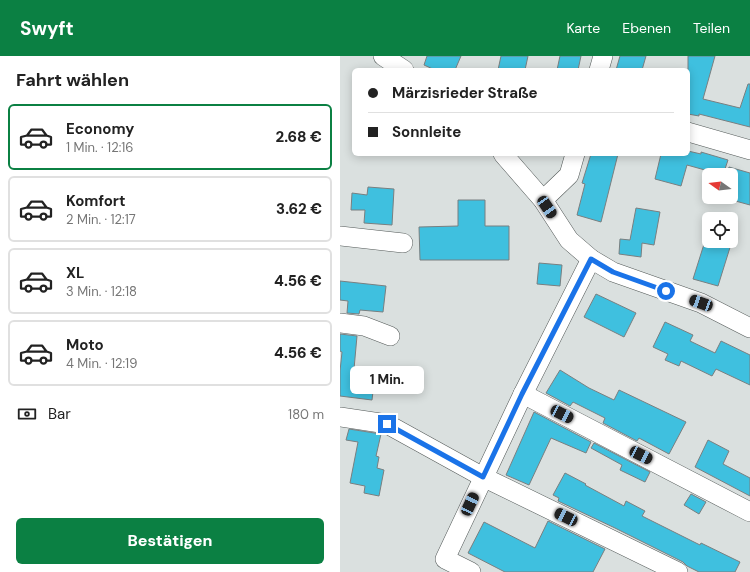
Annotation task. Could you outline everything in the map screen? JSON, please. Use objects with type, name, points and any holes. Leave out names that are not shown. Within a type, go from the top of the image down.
[{"type":"street","points":[[383,56],[401,68]]},
{"type":"street","points":[[600,68],[603,56]]},
{"type":"street","points":[[690,133],[750,150]]},
{"type":"street","points":[[505,156],[543,200],[569,240],[591,259],[613,272],[701,303],[750,328]]},
{"type":"street","points":[[543,200],[569,175],[574,156]]},
{"type":"street","points":[[340,236],[403,243]]},
{"type":"street","points":[[471,572],[445,559],[522,394],[591,259]]},
{"type":"street","points":[[340,323],[364,326],[390,336]]},
{"type":"street","points":[[522,394],[750,512]]},
{"type":"street","points":[[340,417],[387,424],[483,477],[678,572]]},
{"type":"building","points":[[427,56],[461,56],[456,68],[431,68],[424,65]]},
{"type":"building","points":[[501,56],[528,56],[525,68],[498,68]]},
{"type":"building","points":[[560,56],[581,56],[578,68],[557,68]]},
{"type":"building","points":[[620,56],[646,56],[643,68],[617,68]]},
{"type":"building","points":[[688,56],[715,56],[703,99],[740,108],[748,84],[750,84],[750,127],[699,114],[699,116],[690,114],[690,68],[688,68]]},
{"type":"building","points":[[690,151],[701,154],[701,152],[728,160],[725,168],[702,169],[687,165],[681,186],[655,179],[661,156],[690,156]]},
{"type":"building","points":[[590,156],[618,156],[601,222],[577,215],[585,184],[582,183]]},
{"type":"building","points":[[738,170],[750,173],[750,205],[738,202]]},
{"type":"building","points":[[368,187],[394,189],[392,225],[364,223],[365,210],[351,210],[352,193],[367,195]]},
{"type":"building","points":[[458,200],[485,200],[485,226],[509,226],[509,260],[420,260],[419,227],[458,226]]},
{"type":"building","points":[[636,208],[660,212],[654,245],[642,243],[641,257],[619,254],[620,239],[630,240]]},
{"type":"building","points":[[703,248],[730,248],[718,286],[693,279]]},
{"type":"building","points":[[539,263],[562,265],[560,286],[537,284]]},
{"type":"building","points":[[340,281],[386,286],[383,312],[360,310],[359,314],[347,313],[348,301],[340,300]]},
{"type":"building","points":[[596,294],[636,313],[624,337],[584,317]]},
{"type":"building","points":[[665,322],[693,335],[690,341],[715,353],[721,341],[750,355],[750,385],[716,369],[712,376],[681,361],[679,366],[665,360],[668,354],[653,347]]},
{"type":"building","points":[[340,334],[357,336],[353,380],[374,383],[372,400],[340,396],[342,352],[340,351]]},
{"type":"building","points":[[560,370],[589,388],[614,400],[619,390],[686,422],[669,454],[639,438],[637,441],[603,423],[605,418],[573,402],[570,406],[546,393]]},
{"type":"building","points":[[534,412],[591,442],[586,453],[551,438],[529,485],[506,475]]},
{"type":"building","points":[[349,429],[381,434],[376,456],[379,457],[377,468],[384,470],[379,496],[364,493],[365,486],[350,483],[358,442],[346,440]]},
{"type":"building","points":[[708,440],[729,451],[723,464],[750,478],[750,496],[695,467]]},
{"type":"building","points":[[594,443],[650,472],[645,482],[620,470],[622,465],[591,448]]},
{"type":"building","points":[[565,473],[624,506],[626,501],[645,511],[642,516],[700,545],[701,543],[740,562],[735,572],[699,572],[687,566],[683,562],[558,501],[559,498],[553,495]]},
{"type":"building","points":[[691,494],[706,502],[699,514],[684,505]]},
{"type":"building","points":[[548,521],[605,549],[593,572],[505,572],[468,553],[484,522],[535,548]]},
{"type":"route","points":[[387,424],[483,477],[522,394],[591,259],[613,272],[666,291]]}]
